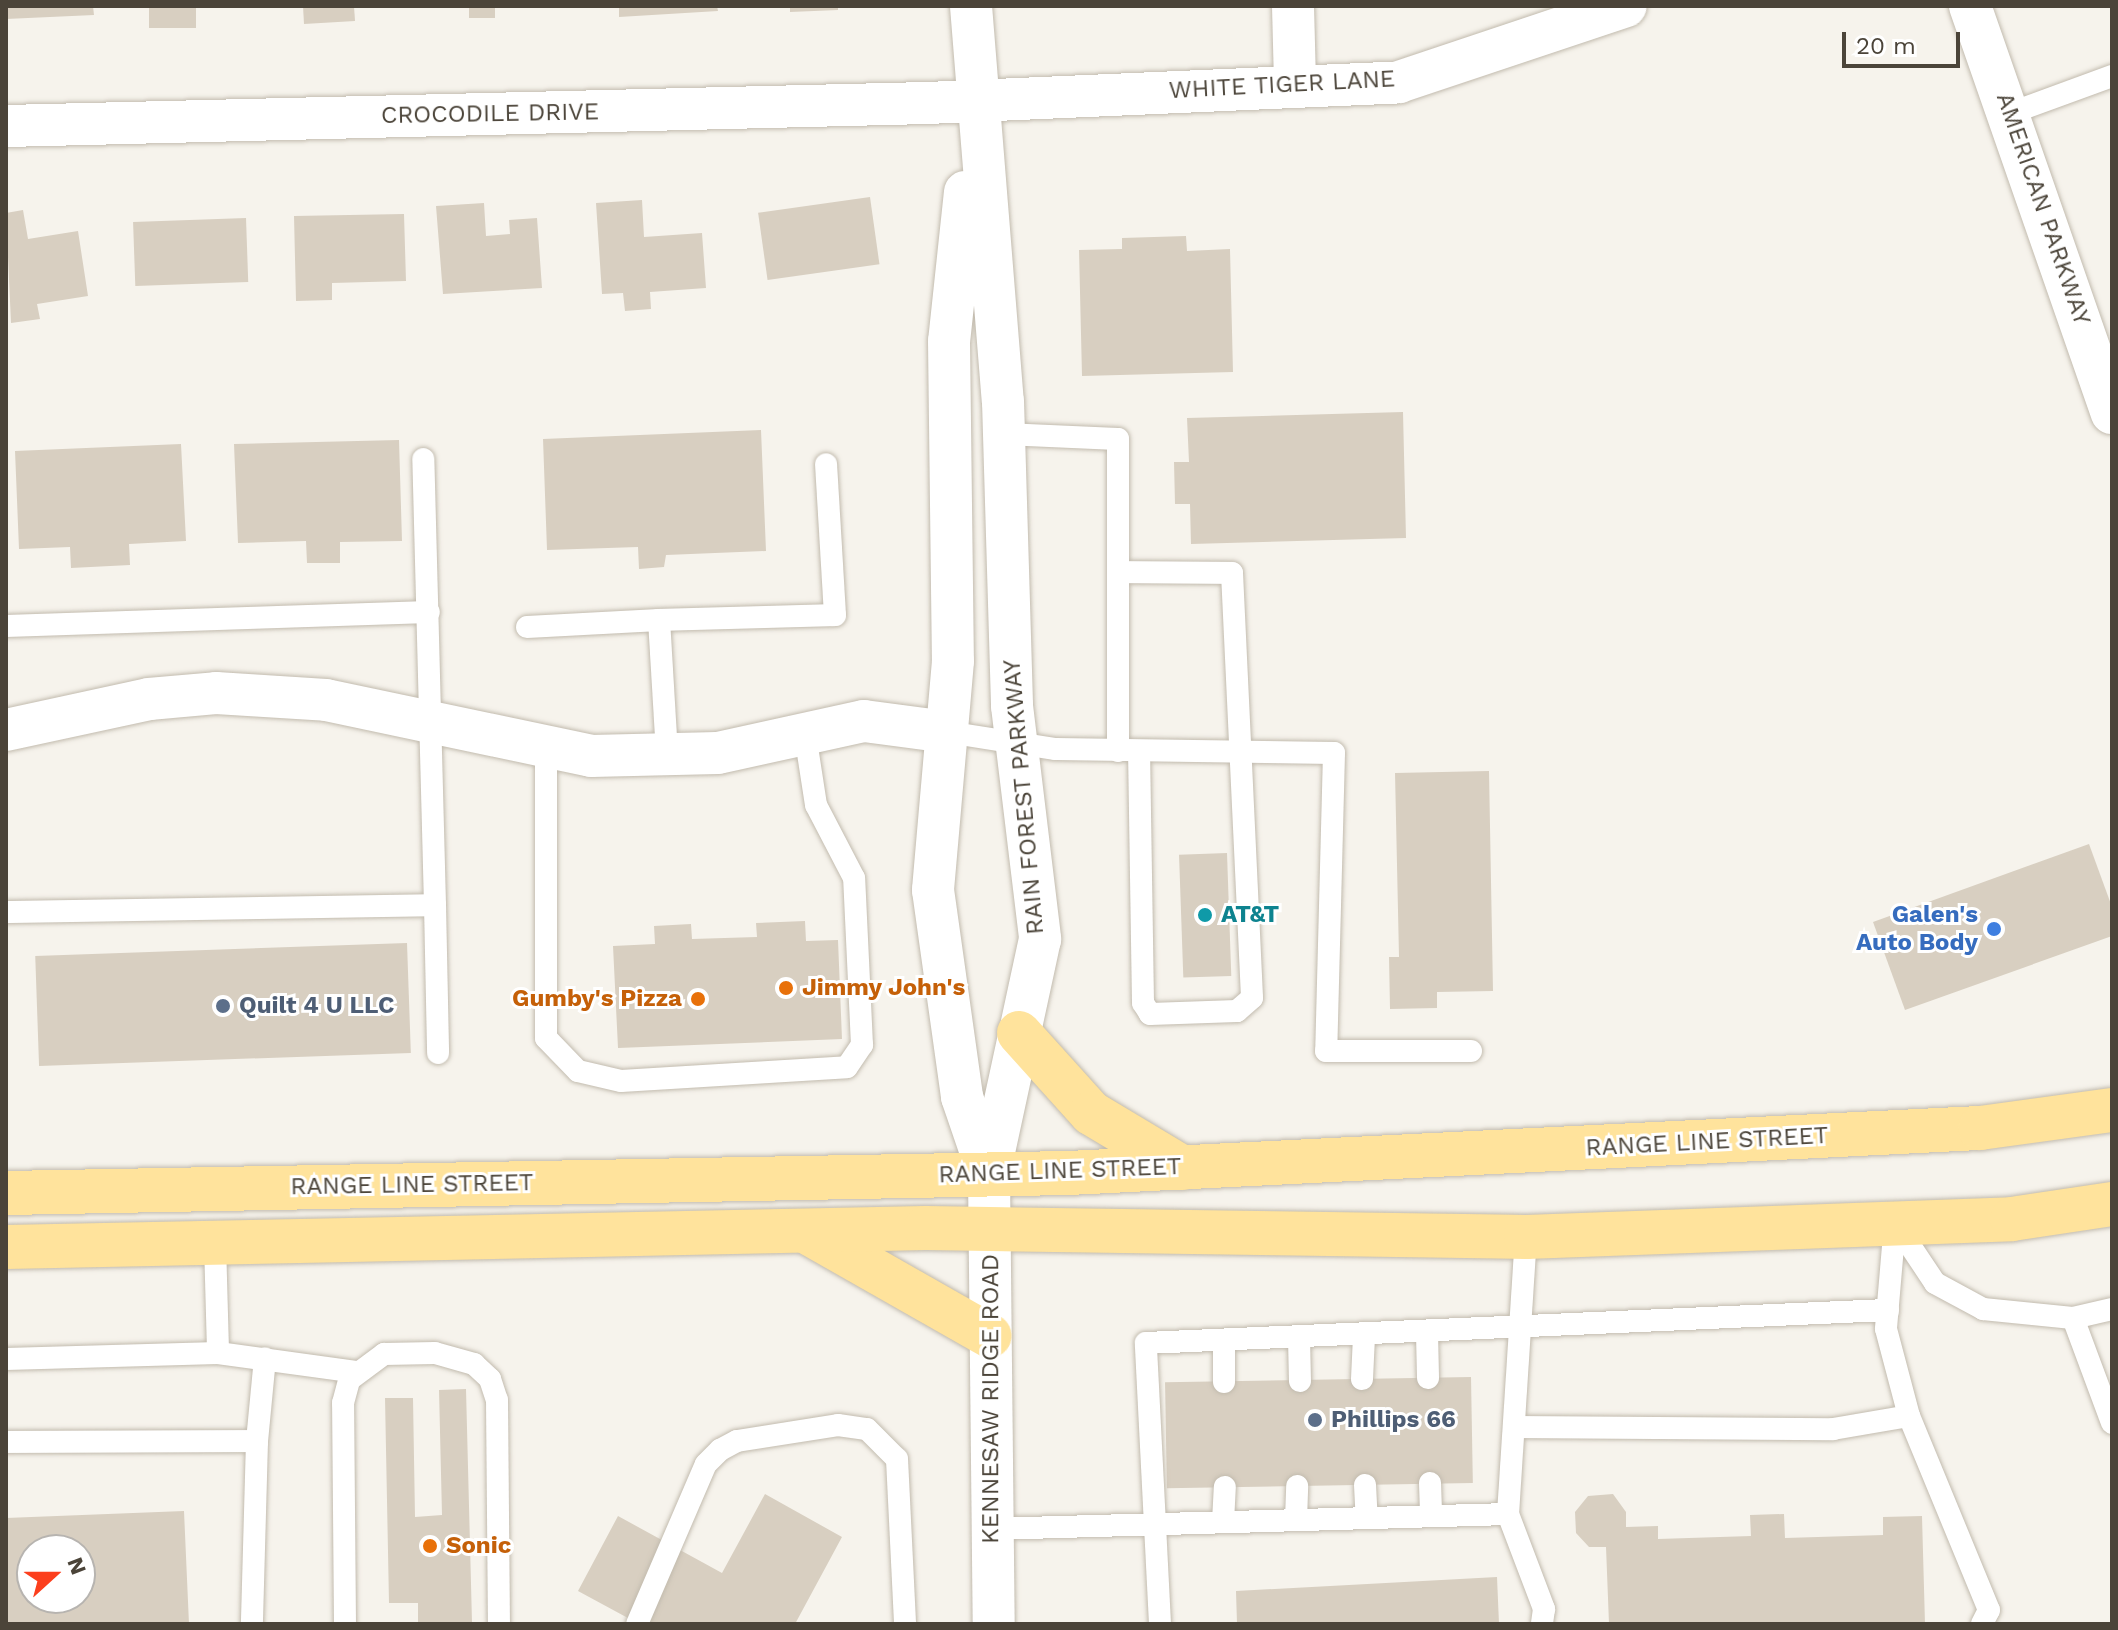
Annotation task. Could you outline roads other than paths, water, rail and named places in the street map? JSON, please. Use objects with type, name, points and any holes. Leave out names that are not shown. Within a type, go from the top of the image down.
[{"type":"main road","points":[[1019,1033],[1091,1113],[1183,1168]]},
{"type":"main road","name":"RANGE LINE STREET","points":[[6,1193],[1183,1168],[1980,1128],[2112,1110]]},
{"type":"main road","points":[[1986,1220],[2112,1176]]},
{"type":"main road","points":[[6,1247],[804,1231],[1526,1237],[1986,1220],[2112,1204]]},
{"type":"main road","points":[[804,1231],[990,1336]]},
{"type":"street","name":"RAIN FOREST PARKWAY","points":[[971,6],[974,102],[1004,434],[1012,706],[1040,939],[989,1174]]},
{"type":"street","points":[[1293,6],[1295,83]]},
{"type":"street","name":"WHITE TIGER LANE","points":[[974,102],[1295,83],[1399,82],[1626,6]]},
{"type":"street","name":"AMERICAN PARKWAY","points":[[1970,6],[2011,113],[2112,413]]},
{"type":"street","name":"RAIN FOREST PARKWAY","points":[[974,102],[949,341],[953,661],[933,890],[962,1097],[989,1174]]},
{"type":"street","name":"CROCODILE DRIVE","points":[[6,126],[974,102]]},
{"type":"street","points":[[6,730],[149,699],[216,693],[326,700],[591,756],[718,753],[864,721],[947,732]]},
{"type":"street","name":"KENNESAW RIDGE ROAD","points":[[989,1174],[994,1624]]},
{"type":"lane","points":[[2011,113],[2112,76]]},
{"type":"lane","points":[[1004,434],[1118,439],[1118,572],[1143,1003],[1150,1014],[1237,1011],[1252,998],[1232,573],[1118,572]]},
{"type":"lane","points":[[423,459],[433,725],[438,1053]]},
{"type":"lane","points":[[527,627],[835,615],[826,464]]},
{"type":"lane","points":[[6,626],[429,612]]},
{"type":"lane","points":[[659,620],[667,754]]},
{"type":"lane","points":[[947,732],[1019,747],[1129,752],[1334,753],[1326,1051],[1471,1051]]},
{"type":"lane","points":[[546,747],[546,1038],[578,1071],[621,1081],[847,1067],[862,1045],[854,878],[816,805],[805,734]]},
{"type":"lane","points":[[6,912],[435,905]]},
{"type":"lane","points":[[1895,1223],[1886,1329],[1909,1416],[1989,1610],[1982,1624]]},
{"type":"lane","points":[[1895,1223],[1935,1283],[1983,1309],[2073,1318],[2112,1309]]},
{"type":"lane","points":[[1526,1237],[1508,1514],[1544,1609],[1542,1624]]},
{"type":"lane","points":[[215,1243],[218,1353]]},
{"type":"lane","points":[[1160,1624],[1146,1343],[1520,1330],[1888,1310]]},
{"type":"lane","points":[[2073,1318],[2112,1423]]},
{"type":"lane","points":[[1427,1333],[1428,1378]]},
{"type":"lane","points":[[1362,1379],[1364,1336]]},
{"type":"lane","points":[[1299,1338],[1300,1381]]},
{"type":"lane","points":[[1224,1340],[1224,1382]]},
{"type":"lane","points":[[6,1359],[218,1353],[356,1372]]},
{"type":"lane","points":[[345,1624],[343,1403],[356,1372],[384,1354],[435,1353],[474,1364],[490,1379],[497,1400],[499,1624]]},
{"type":"lane","points":[[252,1624],[257,1441],[265,1358]]},
{"type":"lane","points":[[1514,1427],[1833,1429],[1909,1416]]},
{"type":"lane","points":[[637,1624],[706,1464],[720,1450],[737,1441],[838,1425],[867,1429],[897,1459],[905,1624]]},
{"type":"lane","points":[[6,1442],[257,1441]]},
{"type":"lane","points":[[1430,1483],[1431,1516]]},
{"type":"lane","points":[[1365,1485],[1367,1518]]},
{"type":"lane","points":[[1296,1520],[1297,1486]]},
{"type":"lane","points":[[1223,1522],[1225,1487]]},
{"type":"lane","points":[[991,1529],[1508,1514]]},
{"type":"place","name":"AT&T","points":[[1205,915]]},
{"type":"place","name":"Galen's Auto Body","points":[[1994,929]]},
{"type":"place","name":"Jimmy John's","points":[[786,988]]},
{"type":"place","name":"Gumby's Pizza","points":[[698,999]]},
{"type":"place","name":"Quilt 4 U LLC","points":[[223,1006]]},
{"type":"place","name":"Phillips 66","points":[[1315,1420]]},
{"type":"place","name":"Sonic","points":[[430,1546]]}]
